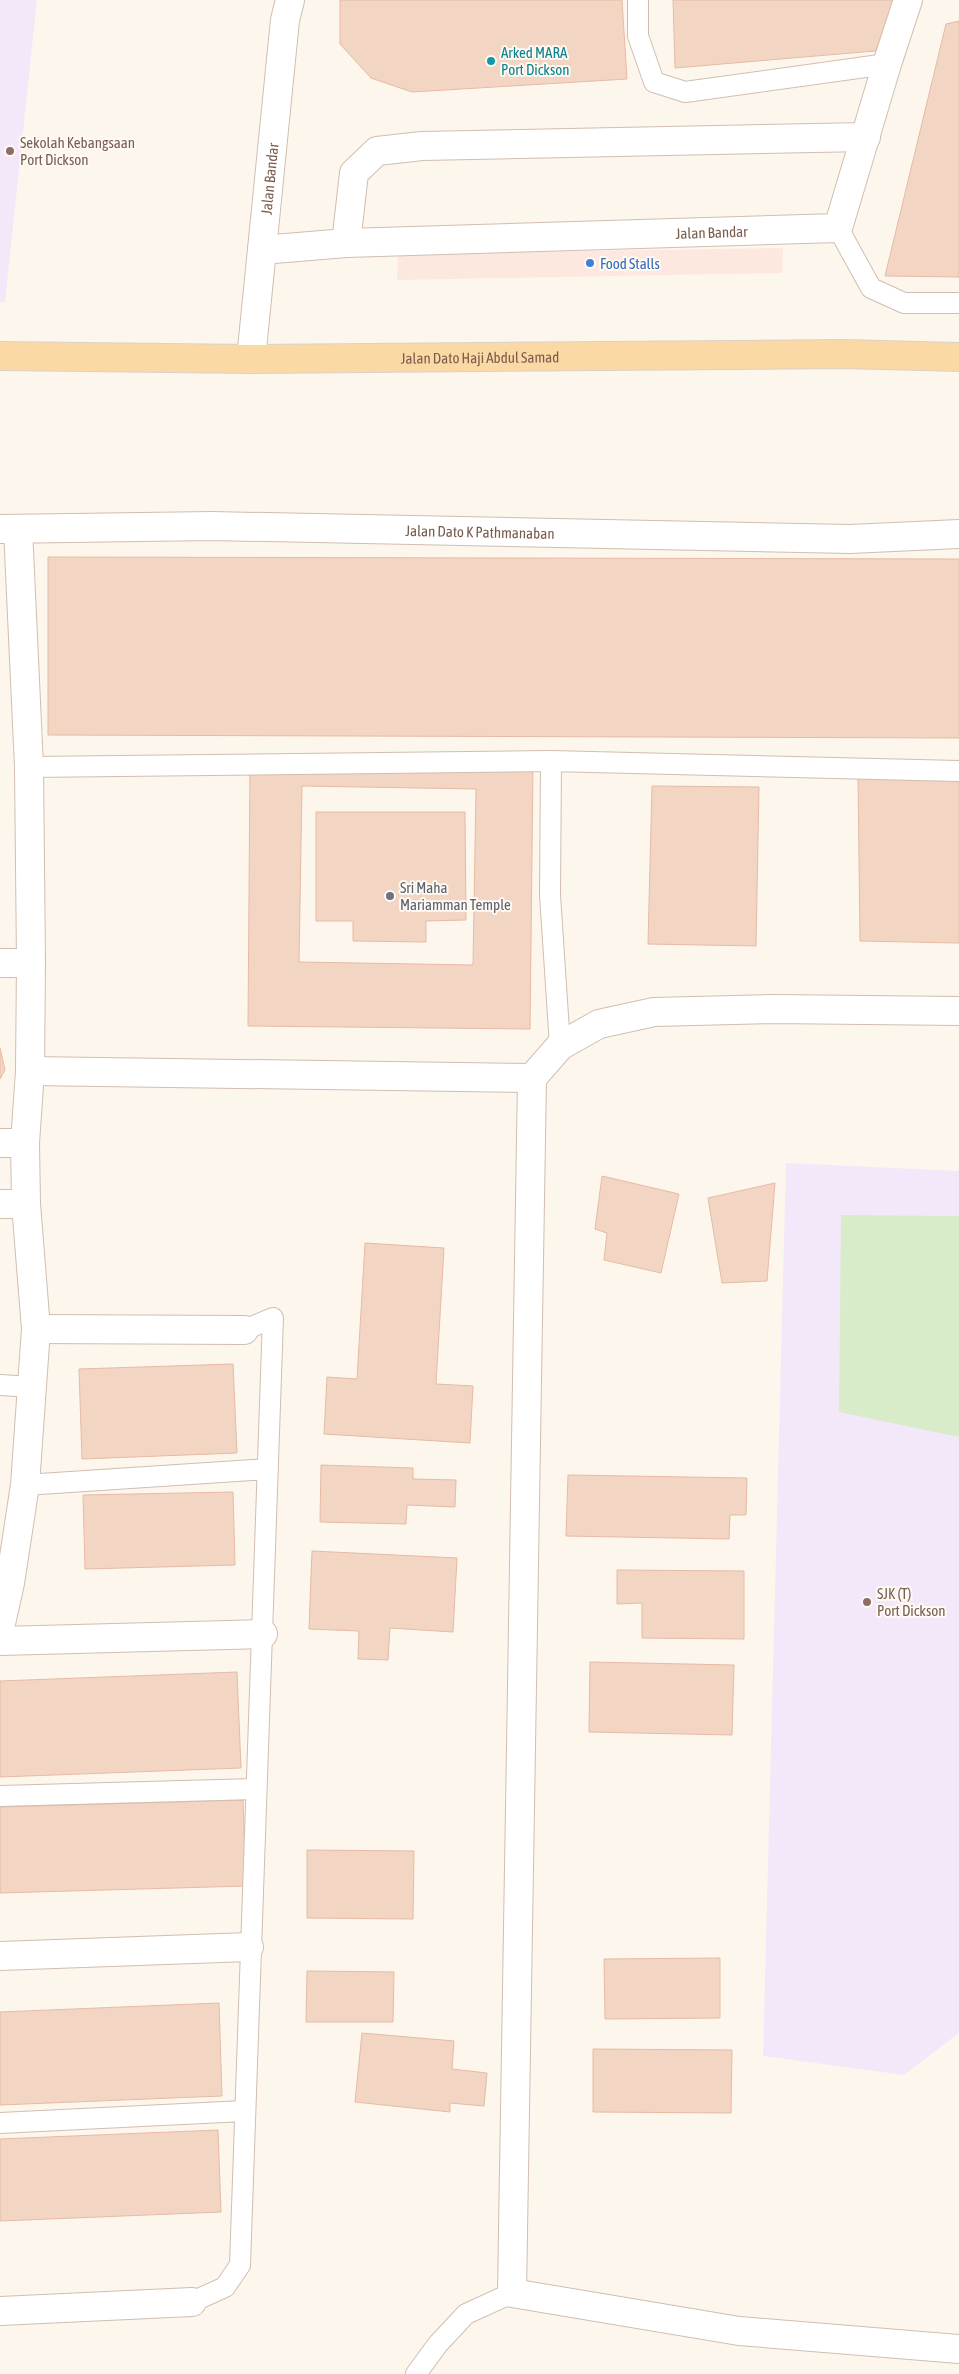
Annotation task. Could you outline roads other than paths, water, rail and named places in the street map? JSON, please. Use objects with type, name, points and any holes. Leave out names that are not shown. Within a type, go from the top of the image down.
[{"type":"main road","name":"Jalan Dato Haji Abdul Samad","points":[[0,356],[251,359],[843,354],[959,357]]},
{"type":"street","name":"Jalan Bandar","points":[[251,359],[285,20],[290,0]]},
{"type":"street","points":[[838,228],[887,64],[913,0]]},
{"type":"street","points":[[346,243],[354,173],[377,150],[422,146],[866,137]]},
{"type":"street","name":"Jalan Bandar","points":[[262,250],[346,243],[838,228]]},
{"type":"street","name":"Jalan Dato K Pathmanaban","points":[[9,529],[212,526],[850,539],[959,534]]},
{"type":"street","points":[[0,1628],[5,1583],[25,1485],[36,1329],[13,1204],[12,1143],[30,1071],[31,963],[29,766],[10,584],[9,529]]},
{"type":"street","points":[[0,963],[31,963]]},
{"type":"street","points":[[959,1011],[772,1009],[654,1012],[599,1024],[560,1046],[532,1078],[512,2293],[739,2331],[959,2349]]},
{"type":"street","points":[[30,1071],[532,1078]]},
{"type":"street","points":[[36,1329],[244,1330]]},
{"type":"street","points":[[0,1641],[262,1634]]},
{"type":"street","points":[[0,1956],[250,1947]]},
{"type":"street","points":[[0,2311],[192,2302]]},
{"type":"lane","points":[[638,0],[638,36],[654,82],[685,92],[887,64]]},
{"type":"lane","points":[[838,228],[870,288],[904,303],[959,303]]},
{"type":"lane","points":[[29,766],[551,761],[959,771]]},
{"type":"lane","points":[[551,761],[550,895],[560,1046]]},
{"type":"lane","points":[[192,2302],[225,2287],[240,2265],[255,1789],[273,1318],[244,1330]]},
{"type":"lane","points":[[0,1385],[32,1387]]},
{"type":"lane","points":[[25,1485],[268,1469]]},
{"type":"lane","points":[[0,1796],[255,1789]]},
{"type":"lane","points":[[0,2123],[244,2111]]},
{"type":"lane","points":[[416,2374],[438,2344],[466,2314],[512,2293]]},
{"type":"place","name":"Arked MARA Port Dickson","points":[[491,61]]},
{"type":"place","name":"Sekolah Kebangsaan Port Dickson","points":[[10,151]]},
{"type":"place","name":"Food Stalls","points":[[590,263]]},
{"type":"place","name":"Sri Maha Mariamman Temple","points":[[390,896]]},
{"type":"place","name":"SJK (T) Port Dickson","points":[[867,1602]]}]
